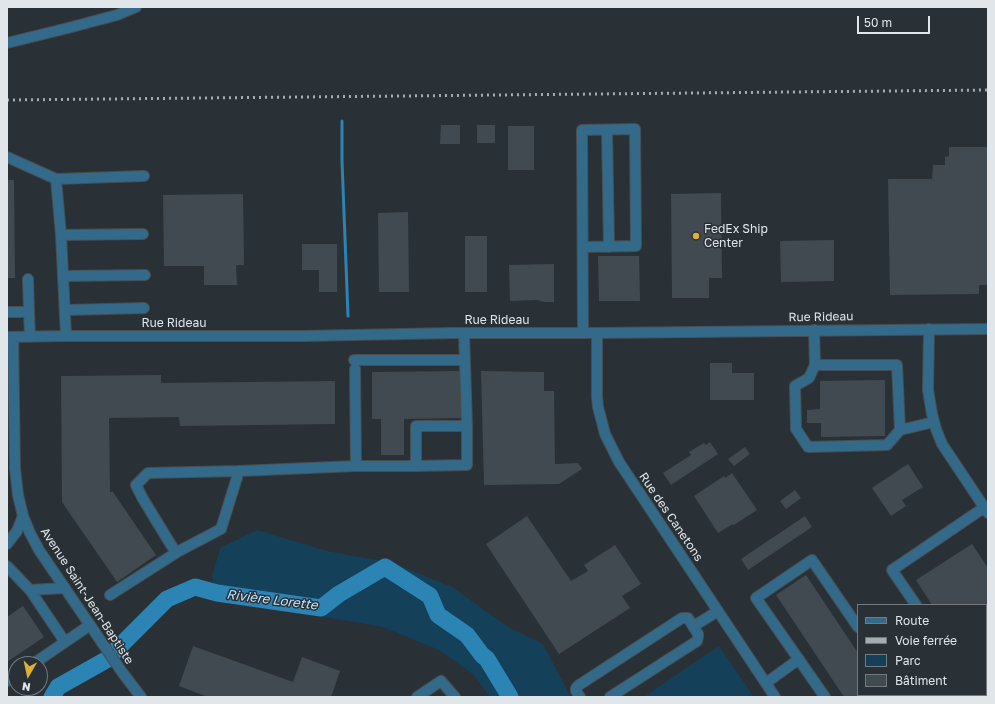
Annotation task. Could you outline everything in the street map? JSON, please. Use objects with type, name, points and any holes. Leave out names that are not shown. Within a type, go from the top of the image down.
[{"type":"street","points":[[7,43],[103,19],[136,7]]},
{"type":"street","points":[[583,247],[636,246],[635,129],[582,130],[583,332]]},
{"type":"street","points":[[607,130],[609,247]]},
{"type":"street","points":[[7,157],[56,179],[144,176]]},
{"type":"street","points":[[56,179],[64,276],[66,336]]},
{"type":"street","points":[[61,235],[143,234]]},
{"type":"street","points":[[64,276],[145,275]]},
{"type":"street","points":[[28,279],[30,337]]},
{"type":"street","points":[[65,310],[144,308]]},
{"type":"street","points":[[7,312],[29,312]]},
{"type":"street","points":[[915,604],[892,570],[986,510],[942,444],[936,429],[928,390],[929,329]]},
{"type":"street","name":"Rue Rideau","points":[[10,337],[302,336],[464,333],[988,329]]},
{"type":"street","points":[[814,330],[815,365],[809,378],[795,386],[796,429],[808,448],[887,445],[900,430],[934,422]]},
{"type":"street","points":[[176,553],[136,485],[148,473],[356,466],[467,465],[464,333]]},
{"type":"street","name":"Rue des Canetons","points":[[597,333],[597,397],[605,434],[619,462],[775,697]]},
{"type":"street","name":"Avenue Saint-Jean-Baptiste","points":[[10,337],[11,455],[15,469],[18,495],[23,516],[39,550],[122,672],[135,695]]},
{"type":"street","points":[[356,466],[355,365],[465,360]]},
{"type":"street","points":[[815,365],[897,365],[900,430]]},
{"type":"street","points":[[416,466],[416,426],[466,426]]},
{"type":"street","points":[[110,595],[176,553],[221,529],[239,471]]},
{"type":"street","points":[[7,544],[17,531],[23,516]]},
{"type":"street","points":[[825,697],[756,598],[812,560],[857,626]]},
{"type":"street","points":[[7,566],[30,590],[64,642]]},
{"type":"street","points":[[30,590],[65,588]]},
{"type":"street","points":[[694,626],[718,611]]},
{"type":"street","points":[[580,697],[576,690],[579,685],[682,618],[688,618],[698,634],[697,641],[610,697]]},
{"type":"street","points":[[44,656],[90,625]]},
{"type":"street","points":[[766,683],[799,659]]},
{"type":"street","points":[[416,697],[441,681],[455,697]]},
{"type":"green space","points":[[257,530],[327,551],[393,563],[452,587],[508,627],[543,644],[571,697],[490,697],[474,675],[439,650],[383,627],[217,599],[212,577],[220,548]]},
{"type":"green space","points":[[719,646],[754,697],[644,697]]},
{"type":"building","points":[[441,125],[460,125],[460,144],[440,144]]},
{"type":"building","points":[[477,125],[495,125],[495,143],[477,143]]},
{"type":"building","points":[[508,126],[534,126],[534,170],[508,170]]},
{"type":"building","points":[[949,147],[988,147],[987,285],[979,285],[979,294],[890,295],[888,179],[932,179],[933,165],[945,165],[945,157],[949,156]]},
{"type":"building","points":[[7,180],[14,180],[15,278],[7,278]]},
{"type":"building","name":"FedEx Ship Center","points":[[721,193],[722,278],[709,278],[709,298],[672,298],[671,194]]},
{"type":"building","points":[[243,194],[244,265],[236,265],[237,285],[204,285],[204,266],[164,266],[163,195]]},
{"type":"building","points":[[408,212],[409,292],[379,292],[378,213]]},
{"type":"building","points":[[465,236],[487,236],[487,292],[465,292]]},
{"type":"building","points":[[834,240],[834,281],[781,282],[780,241]]},
{"type":"building","points":[[302,244],[337,244],[337,292],[319,292],[319,270],[302,270]]},
{"type":"building","points":[[598,256],[639,256],[640,301],[599,301]]},
{"type":"building","points":[[554,264],[554,302],[537,300],[510,301],[509,265]]},
{"type":"building","points":[[710,363],[732,363],[732,373],[754,373],[754,400],[710,400]]},
{"type":"building","points":[[461,371],[461,418],[404,419],[404,455],[381,455],[381,419],[372,419],[372,372]]},
{"type":"building","points":[[481,371],[544,372],[544,391],[554,391],[555,464],[578,463],[582,469],[559,484],[484,485]]},
{"type":"building","points":[[161,375],[161,383],[335,381],[335,424],[180,426],[179,417],[109,418],[110,492],[113,492],[156,555],[117,582],[62,502],[61,376]]},
{"type":"building","points":[[885,380],[885,436],[821,437],[821,423],[807,423],[807,410],[820,409],[820,381]]},
{"type":"building","points":[[710,442],[718,454],[671,485],[663,473],[691,455],[689,452],[704,443],[706,445]]},
{"type":"building","points":[[745,447],[750,454],[734,466],[728,459]]},
{"type":"building","points":[[908,464],[923,487],[902,500],[906,506],[891,516],[872,488]]},
{"type":"building","points":[[732,473],[757,510],[734,525],[733,524],[718,533],[694,496],[724,476],[725,478]]},
{"type":"building","points":[[795,490],[801,498],[786,509],[780,501]]},
{"type":"building","points":[[527,516],[571,581],[588,571],[584,565],[615,545],[641,584],[622,596],[630,608],[559,654],[486,544]]},
{"type":"building","points":[[805,516],[812,527],[748,570],[741,559]]},
{"type":"building","points":[[972,544],[988,568],[988,620],[987,604],[931,604],[916,580]]},
{"type":"building","points":[[806,575],[857,652],[857,696],[887,697],[844,697],[776,595]]},
{"type":"building","points":[[23,606],[44,637],[16,656],[8,656],[7,662],[7,617]]},
{"type":"building","points":[[193,646],[293,682],[302,657],[340,671],[331,697],[208,697],[179,686]]},
{"type":"waterway","points":[[342,121],[342,161],[348,316]]},
{"type":"waterway","name":"Rivière Lorette","points":[[52,697],[58,687],[106,660],[167,599],[195,587],[217,593],[321,608],[339,594],[385,567],[430,596],[438,615],[467,635],[482,655],[487,659],[510,697]]},
{"type":"railway","points":[[7,100],[988,90]]},
{"type":"place","name":"FedEx Ship Center","points":[[696,236]]}]
